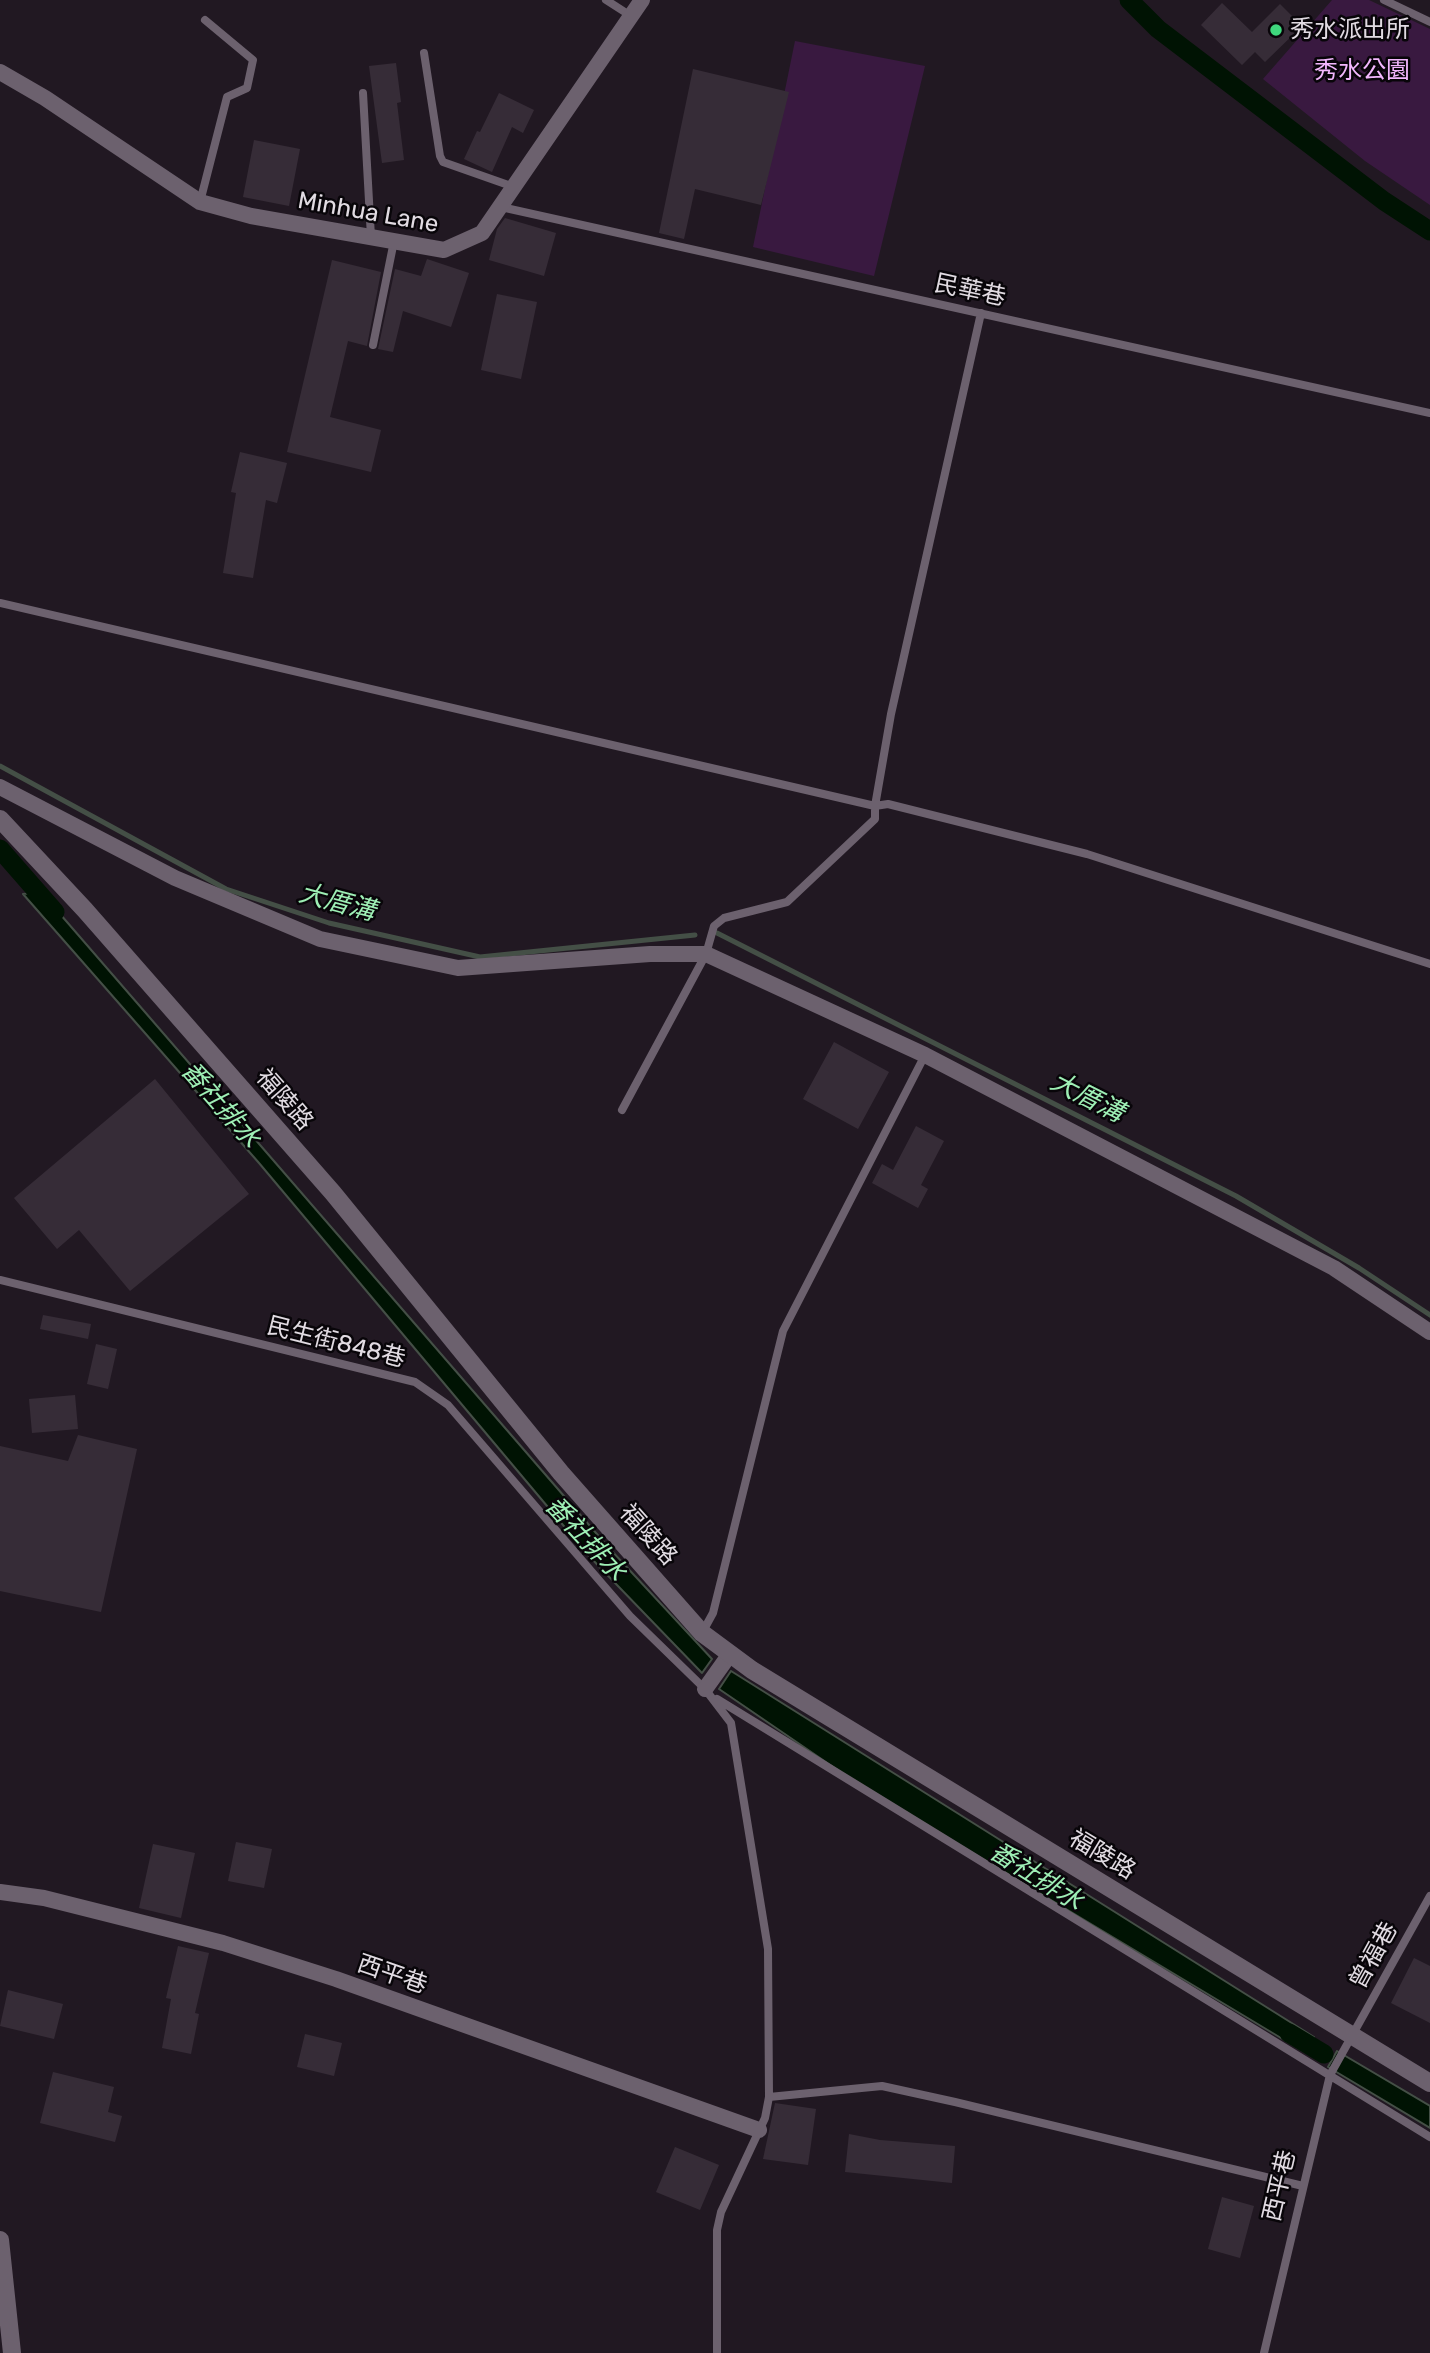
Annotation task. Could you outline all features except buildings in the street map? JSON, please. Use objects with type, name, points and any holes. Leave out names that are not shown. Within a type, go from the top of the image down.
[{"type":"street","name":"Minhua Lane","points":[[0,72],[45,98],[200,202],[251,216],[444,250],[482,233],[642,0]]},
{"type":"street","points":[[0,787],[176,878],[320,939],[458,968],[650,954],[706,954],[925,1055],[1334,1268],[1430,1332]]},
{"type":"street","name":"福陵路","points":[[0,819],[86,911],[333,1194],[561,1474],[702,1633],[811,1707],[1430,2083]]},
{"type":"street","points":[[708,1692],[730,1654]]},
{"type":"street","name":"西平巷","points":[[0,1892],[44,1898],[223,1943],[375,1993],[759,2130]]},
{"type":"street","points":[[0,2240],[12,2353]]},
{"type":"lane","points":[[606,0],[631,16]]},
{"type":"lane","points":[[1384,0],[1430,22]]},
{"type":"lane","points":[[200,202],[227,97],[247,88],[253,60],[205,20]]},
{"type":"lane","points":[[424,53],[443,162],[514,187]]},
{"type":"lane","points":[[363,93],[371,237]]},
{"type":"lane","name":"民華巷","points":[[501,207],[1430,413]]},
{"type":"lane","points":[[373,345],[394,241]]},
{"type":"lane","points":[[622,1111],[706,954],[714,926],[724,918],[787,902],[875,819],[891,713],[981,313]]},
{"type":"lane","points":[[0,603],[875,806],[888,804],[1087,854],[1430,964]]},
{"type":"lane","points":[[702,1633],[713,1613],[783,1331],[925,1055]]},
{"type":"lane","name":"民生街848巷","points":[[0,1280],[415,1382],[448,1405],[630,1616],[708,1692]]},
{"type":"lane","points":[[708,1692],[1430,2137]]},
{"type":"lane","points":[[708,1692],[731,1723],[768,1949],[769,2097],[765,2118],[721,2212],[717,2230],[717,2353]]},
{"type":"lane","name":"曾福巷","points":[[1352,2035],[1430,1896]]},
{"type":"lane","name":"西平巷","points":[[1264,2353],[1330,2075],[1352,2035]]},
{"type":"lane","points":[[769,2097],[882,2086],[1303,2186]]},
{"type":"green space","name":"秀水公園","points":[[1332,0],[1369,0],[1430,29],[1430,205],[1365,161],[1263,79]]},
{"type":"green space","points":[[795,41],[925,66],[874,276],[753,247]]},
{"type":"water","points":[[41,892],[609,1548],[712,1659],[702,1673],[589,1556],[259,1163],[23,894]]},
{"type":"water","points":[[731,1671],[1314,2037],[1306,2053],[861,1786],[719,1689]]},
{"type":"water","points":[[1337,2051],[1430,2106],[1430,2128],[1328,2067]]},
{"type":"waterway","points":[[1129,0],[1158,29],[1384,201],[1430,231]]},
{"type":"waterway","name":"大厝溝","points":[[0,766],[226,889],[329,923],[480,957],[695,935]]},
{"type":"waterway","name":"番社排水","points":[[0,849],[55,912]]},
{"type":"waterway","name":"大厝溝","points":[[717,933],[1236,1196],[1359,1268],[1430,1315]]},
{"type":"waterway","name":"番社排水","points":[[1289,2033],[1324,2054]]},
{"type":"place","name":"秀水派出所","points":[[1276,30]]}]
